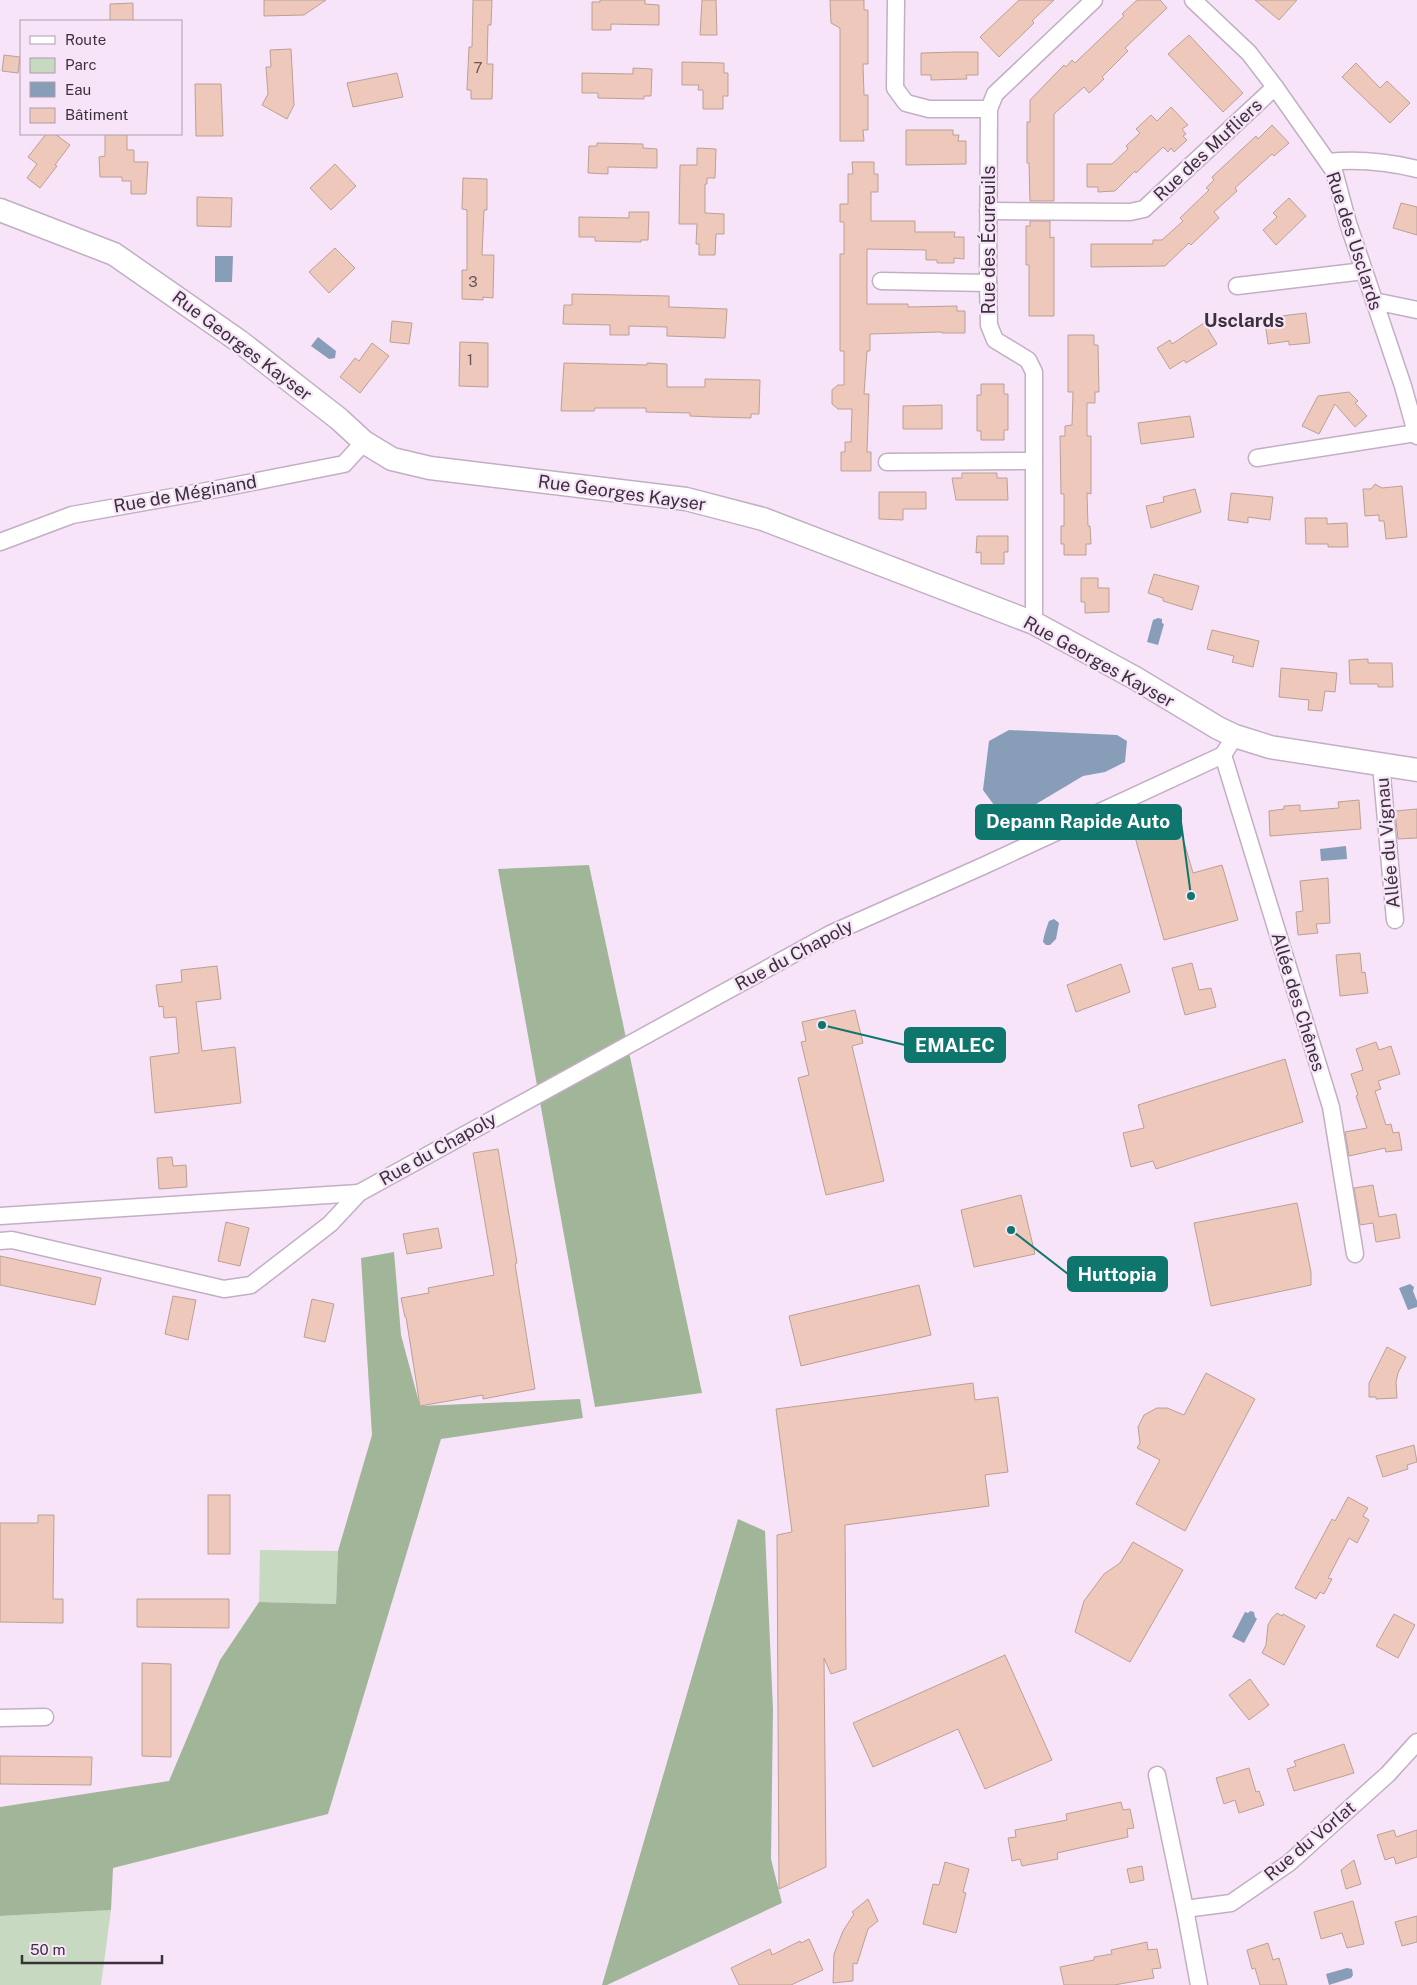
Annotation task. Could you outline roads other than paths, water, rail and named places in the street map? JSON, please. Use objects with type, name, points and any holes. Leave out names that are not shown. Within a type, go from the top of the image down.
[{"type":"street","points":[[896,0],[895,88],[906,103],[929,109],[989,109]]},
{"type":"street","name":"Rue des Écureuils","points":[[1034,623],[1034,372],[1028,360],[995,340],[989,325],[989,109],[995,94],[1094,0]]},
{"type":"street","name":"Rue des Usclards","points":[[1193,0],[1248,54],[1275,87],[1334,171],[1348,222],[1403,386],[1417,435]]},
{"type":"street","name":"Rue des Mufliers","points":[[988,210],[1130,212],[1144,209],[1275,87]]},
{"type":"street","points":[[1328,162],[1391,163],[1417,169]]},
{"type":"street","name":"Rue Georges Kayser","points":[[0,210],[114,254],[239,341],[339,419],[364,442],[392,459],[430,468],[686,500],[763,518],[1034,623],[1119,669],[1218,728],[1235,736],[1270,747],[1417,770]]},
{"type":"street","points":[[1237,286],[1364,271]]},
{"type":"street","points":[[881,281],[988,283]]},
{"type":"street","points":[[1374,301],[1417,310]]},
{"type":"street","points":[[1257,458],[1417,435]]},
{"type":"street","name":"Rue de Méginand","points":[[0,542],[72,515],[344,464],[364,442]]},
{"type":"street","points":[[887,462],[1034,461]]},
{"type":"street","points":[[1223,755],[1235,736]]},
{"type":"street","name":"Rue du Chapoly","points":[[0,1241],[12,1240],[224,1289],[251,1285],[330,1224],[359,1193],[830,934],[983,866],[1223,755]]},
{"type":"street","name":"Allée des Chênes","points":[[1223,755],[1331,1107],[1355,1254]]},
{"type":"street","name":"Allée du Vignau","points":[[1381,765],[1395,920]]},
{"type":"street","name":"Rue du Chapoly","points":[[0,1216],[359,1193]]},
{"type":"street","points":[[0,1718],[45,1717]]},
{"type":"street","name":"Rue du Vorlat","points":[[1185,1909],[1231,1903],[1290,1863],[1388,1774],[1417,1742]]},
{"type":"street","points":[[1157,1775],[1185,1909],[1198,1985]]},
{"type":"water","points":[[215,256],[233,256],[232,282],[215,282]]},
{"type":"water","points":[[318,337],[336,351],[335,358],[329,359],[311,346]]},
{"type":"water","points":[[1162,619],[1164,624],[1158,645],[1147,642],[1153,620]]},
{"type":"water","points":[[1009,730],[1117,735],[1127,741],[1125,762],[1105,772],[1083,776],[1016,816],[997,809],[983,790],[989,741]]},
{"type":"water","points":[[1346,846],[1347,859],[1321,861],[1320,849]]},
{"type":"water","points":[[1054,919],[1059,923],[1056,939],[1050,945],[1046,945],[1043,942],[1045,932],[1049,921]]},
{"type":"water","points":[[1410,1284],[1414,1287],[1413,1291],[1417,1307],[1408,1310],[1399,1288]]},
{"type":"water","points":[[1250,1611],[1254,1612],[1257,1619],[1244,1643],[1232,1637],[1245,1612],[1248,1613]]},
{"type":"water","points":[[1347,1968],[1352,1969],[1353,1975],[1351,1978],[1329,1985],[1326,1974]]},
{"type":"place","name":"Depann Rapide Auto","points":[[1191,896]]},
{"type":"place","name":"EMALEC","points":[[822,1025]]},
{"type":"place","name":"Huttopia","points":[[1011,1230]]},
{"type":"district","name":"Usclards","points":[[1244,320]]}]
